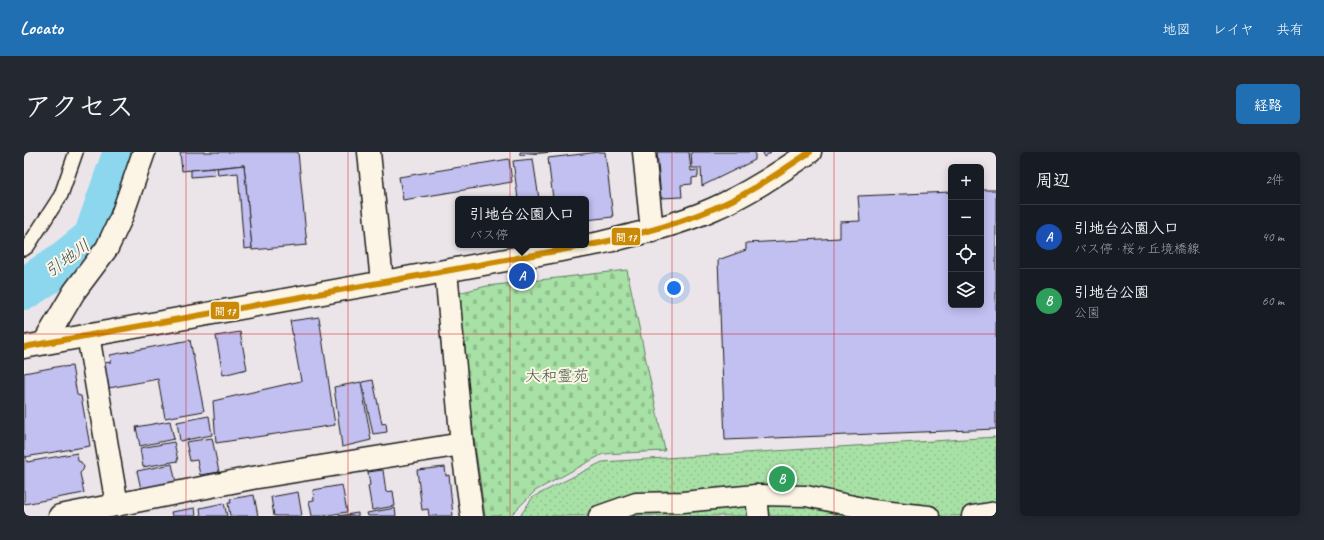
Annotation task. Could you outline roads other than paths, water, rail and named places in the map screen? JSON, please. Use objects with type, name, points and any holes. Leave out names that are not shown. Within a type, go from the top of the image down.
[{"type":"street","points":[[34,345],[107,248],[121,218],[144,152]]},
{"type":"street","points":[[369,152],[382,282]]},
{"type":"street","points":[[644,152],[652,231]]},
{"type":"street","points":[[589,245],[652,231],[714,209],[771,179],[810,152]]},
{"type":"street","points":[[34,345],[572,248]]},
{"type":"street","points":[[446,271],[462,444],[472,516]]},
{"type":"street","points":[[88,335],[117,505]]},
{"type":"street","points":[[60,516],[252,478],[462,444]]},
{"type":"street","points":[[599,516],[636,503],[682,502],[756,495],[806,496],[872,510],[928,516]]},
{"type":"street","points":[[756,495],[758,516]]},
{"type":"street","points":[[972,516],[996,512]]},
{"type":"lane","points":[[24,249],[28,246],[61,195],[76,152]]},
{"type":"waterway","name":"引地川","points":[[24,289],[63,263],[94,238],[124,152]]},
{"type":"place","name":"引地台公園入口","points":[[522,276]]},
{"type":"place","name":"引地台公園","points":[[782,479]]},
{"type":"park label","name":"大和霊苑","points":[[557,375]]}]
